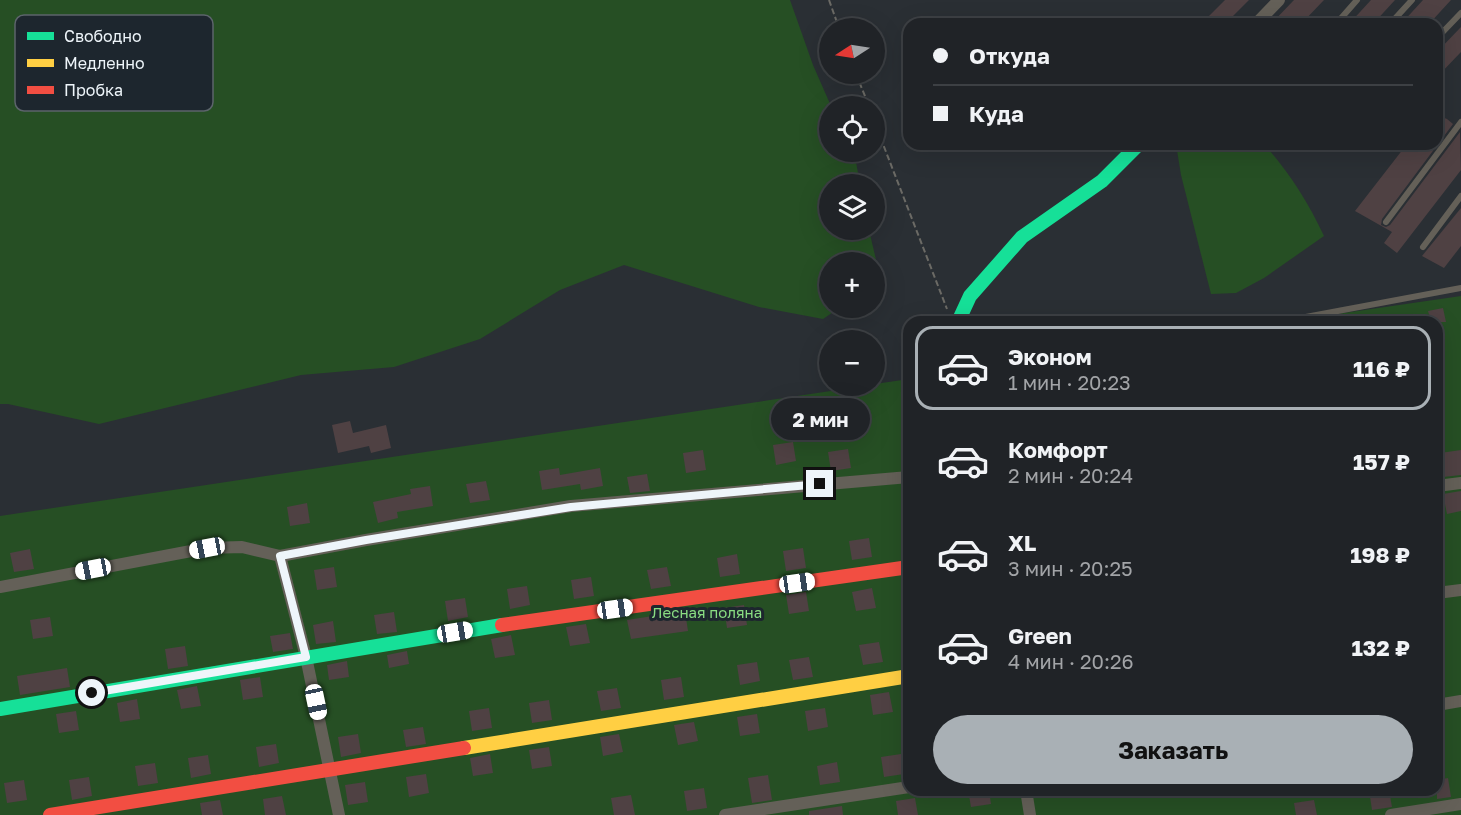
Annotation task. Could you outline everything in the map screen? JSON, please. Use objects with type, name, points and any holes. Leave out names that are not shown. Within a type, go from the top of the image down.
[{"type":"street","points":[[1262,18],[1279,0]]},
{"type":"street","points":[[961,316],[970,296],[1022,237],[1102,181],[1132,150]]},
{"type":"street","points":[[0,587],[207,548],[242,547],[280,556],[571,507],[903,478]]},
{"type":"street","points":[[1443,485],[1461,483]]},
{"type":"street","points":[[280,556],[306,657],[339,815]]},
{"type":"street","points":[[0,710],[477,629],[903,568]]},
{"type":"street","points":[[1443,592],[1461,590]]},
{"type":"street","points":[[50,815],[903,677]]},
{"type":"street","points":[[1443,704],[1461,701]]},
{"type":"street","points":[[725,815],[903,788]]},
{"type":"street","points":[[1018,796],[1021,815]]},
{"type":"street","points":[[1027,796],[1030,815]]},
{"type":"street","points":[[1391,815],[1461,804]]},
{"type":"lane","points":[[1341,18],[1357,0]]},
{"type":"lane","points":[[1396,18],[1412,0]]},
{"type":"lane","points":[[1443,32],[1461,13]]},
{"type":"lane","points":[[1443,146],[1461,122]]},
{"type":"lane","points":[[1386,222],[1440,150]]},
{"type":"lane","points":[[1423,247],[1461,196]]},
{"type":"lane","points":[[1311,316],[1461,288]]},
{"type":"path","points":[[829,0],[835,18]]},
{"type":"path","points":[[885,149],[948,311]]},
{"type":"green space","points":[[0,0],[790,0],[819,84],[821,84],[827,96],[819,96],[819,162],[856,162],[858,174],[819,174],[819,240],[871,240],[874,252],[819,252],[819,318],[823,319],[759,307],[624,265],[560,290],[480,339],[394,367],[301,375],[99,424],[0,404]]},
{"type":"green space","points":[[1177,150],[1269,150],[1297,188],[1324,236],[1264,278],[1236,293],[1211,294],[1181,175]]},
{"type":"green space","name":"Лесная поляна","points":[[1461,296],[1461,815],[0,815],[0,516],[819,393],[819,396],[885,396],[885,383],[903,380],[903,796],[1443,796],[1443,316],[1323,316]]},
{"type":"building","points":[[1225,0],[1249,0],[1231,18],[1207,18]]},
{"type":"building","points":[[1294,0],[1324,0],[1307,18],[1277,18]]},
{"type":"building","points":[[1371,0],[1395,0],[1378,18],[1354,18]]},
{"type":"building","points":[[1423,0],[1451,0],[1434,18],[1406,18]]},
{"type":"building","points":[[1461,27],[1461,52],[1443,71],[1443,46]]},
{"type":"building","points":[[1443,117],[1453,124],[1443,137]]},
{"type":"building","points":[[1460,132],[1461,170],[1397,253],[1384,243],[1392,232],[1355,211],[1402,150],[1434,150],[1382,219],[1381,225],[1386,227],[1390,225]]},
{"type":"building","points":[[1461,208],[1461,246],[1444,268],[1422,256]]},
{"type":"building","points":[[1443,308],[1446,322],[1443,322],[1443,316],[1429,316],[1428,311]]},
{"type":"building","points":[[350,421],[353,433],[386,425],[391,448],[371,453],[369,446],[338,453],[332,425]]},
{"type":"building","points":[[793,442],[796,461],[776,465],[773,445]]},
{"type":"building","points":[[848,449],[851,468],[831,471],[828,452]]},
{"type":"building","points":[[703,450],[706,470],[686,473],[683,453]]},
{"type":"building","points":[[1461,450],[1461,475],[1443,477],[1443,453]]},
{"type":"building","points":[[559,468],[560,475],[600,468],[603,486],[581,490],[580,484],[542,490],[539,471]]},
{"type":"building","points":[[647,474],[650,491],[630,493],[627,477]]},
{"type":"building","points":[[486,481],[490,500],[470,503],[466,484]]},
{"type":"building","points":[[430,486],[433,506],[397,512],[398,518],[378,523],[373,502],[411,494],[410,489]]},
{"type":"building","points":[[1461,491],[1461,511],[1447,514],[1443,494]]},
{"type":"building","points":[[307,503],[310,523],[290,526],[287,507]]},
{"type":"building","points":[[869,538],[872,557],[852,560],[849,541]]},
{"type":"building","points":[[803,548],[806,568],[786,571],[783,551]]},
{"type":"building","points":[[30,549],[34,569],[14,572],[10,553]]},
{"type":"building","points":[[737,554],[740,574],[720,577],[717,558]]},
{"type":"building","points":[[334,567],[337,587],[317,590],[314,570]]},
{"type":"building","points":[[667,567],[671,586],[651,589],[647,570]]},
{"type":"building","points":[[591,577],[594,596],[574,599],[571,580]]},
{"type":"building","points":[[527,586],[530,605],[510,609],[507,589]]},
{"type":"building","points":[[872,588],[876,608],[856,611],[852,592]]},
{"type":"building","points":[[806,592],[809,611],[789,614],[786,595]]},
{"type":"building","points":[[465,598],[468,617],[448,621],[445,601]]},
{"type":"building","points":[[744,605],[747,625],[727,628],[724,608]]},
{"type":"building","points":[[685,611],[688,631],[631,639],[627,620]]},
{"type":"building","points":[[394,612],[397,632],[377,634],[374,615]]},
{"type":"building","points":[[50,617],[53,636],[33,639],[30,620]]},
{"type":"building","points":[[333,621],[336,642],[316,644],[313,625]]},
{"type":"building","points":[[586,624],[590,643],[570,646],[566,627]]},
{"type":"building","points":[[290,633],[293,649],[273,652],[270,636]]},
{"type":"building","points":[[511,635],[515,655],[495,658],[491,639]]},
{"type":"building","points":[[879,642],[883,662],[863,665],[859,645]]},
{"type":"building","points":[[185,646],[188,666],[168,669],[165,649]]},
{"type":"building","points":[[407,651],[409,664],[389,668],[387,655]]},
{"type":"building","points":[[809,657],[813,677],[793,680],[789,660]]},
{"type":"building","points":[[347,661],[349,677],[329,680],[327,665]]},
{"type":"building","points":[[757,662],[760,681],[740,685],[737,665]]},
{"type":"building","points":[[67,668],[70,687],[20,695],[17,676]]},
{"type":"building","points":[[260,677],[263,697],[243,700],[240,680]]},
{"type":"building","points":[[681,677],[684,697],[664,700],[661,680]]},
{"type":"building","points":[[197,686],[201,706],[181,709],[177,690]]},
{"type":"building","points":[[617,688],[621,708],[601,711],[597,691]]},
{"type":"building","points":[[889,692],[893,712],[873,715],[870,695]]},
{"type":"building","points":[[137,699],[140,719],[120,722],[117,703]]},
{"type":"building","points":[[549,700],[552,720],[532,723],[529,703]]},
{"type":"building","points":[[489,708],[492,728],[472,731],[469,711]]},
{"type":"building","points":[[825,708],[828,727],[808,731],[805,711]]},
{"type":"building","points":[[76,711],[79,730],[59,733],[56,714]]},
{"type":"building","points":[[757,714],[760,733],[740,736],[737,717]]},
{"type":"building","points":[[694,722],[698,741],[678,745],[674,725]]},
{"type":"building","points":[[423,727],[426,744],[406,747],[403,730]]},
{"type":"building","points":[[358,734],[361,753],[341,757],[338,737]]},
{"type":"building","points":[[619,734],[623,752],[603,756],[600,737]]},
{"type":"building","points":[[276,744],[279,763],[259,767],[256,747]]},
{"type":"building","points":[[549,747],[552,766],[532,769],[529,750]]},
{"type":"building","points":[[490,754],[493,773],[473,776],[470,758]]},
{"type":"building","points":[[901,754],[903,774],[884,777],[881,757]]},
{"type":"building","points":[[208,755],[211,774],[191,778],[188,758]]},
{"type":"building","points":[[837,762],[840,782],[820,785],[817,766]]},
{"type":"building","points":[[155,763],[158,783],[138,786],[135,766]]},
{"type":"building","points":[[426,774],[429,793],[409,797],[406,777]]},
{"type":"building","points":[[768,775],[772,800],[752,803],[748,778]]},
{"type":"building","points":[[89,777],[92,796],[72,800],[69,780]]},
{"type":"building","points":[[1448,778],[1451,797],[1437,799],[1437,796],[1443,796],[1443,779]]},
{"type":"building","points":[[24,780],[27,800],[7,803],[4,783]]},
{"type":"building","points":[[365,782],[368,802],[348,805],[345,785]]},
{"type":"building","points":[[704,788],[707,808],[687,811],[684,791]]},
{"type":"building","points":[[631,795],[635,815],[614,815],[611,798]]},
{"type":"building","points":[[282,796],[286,815],[265,815],[263,799]]},
{"type":"building","points":[[969,796],[990,796],[991,804],[971,807]]},
{"type":"building","points":[[1370,796],[1390,796],[1392,807],[1372,810]]},
{"type":"building","points":[[915,798],[918,815],[898,815],[896,801]]},
{"type":"building","points":[[220,800],[223,815],[202,815],[200,803]]},
{"type":"building","points":[[1314,800],[1317,815],[1296,815],[1294,803]]},
{"type":"building","points":[[842,806],[843,815],[809,815],[809,811]]},
{"type":"traffic: fast","points":[[961,316],[970,296],[1022,237],[1102,181],[1133,150]]},
{"type":"traffic: fast","points":[[0,709],[502,625]]},
{"type":"traffic: slow","points":[[464,748],[903,677]]},
{"type":"traffic: jam","points":[[502,625],[903,568]]},
{"type":"traffic: jam","points":[[50,815],[464,748]]},
{"type":"route","points":[[92,693],[306,657],[280,556],[571,507],[820,484]]}]
